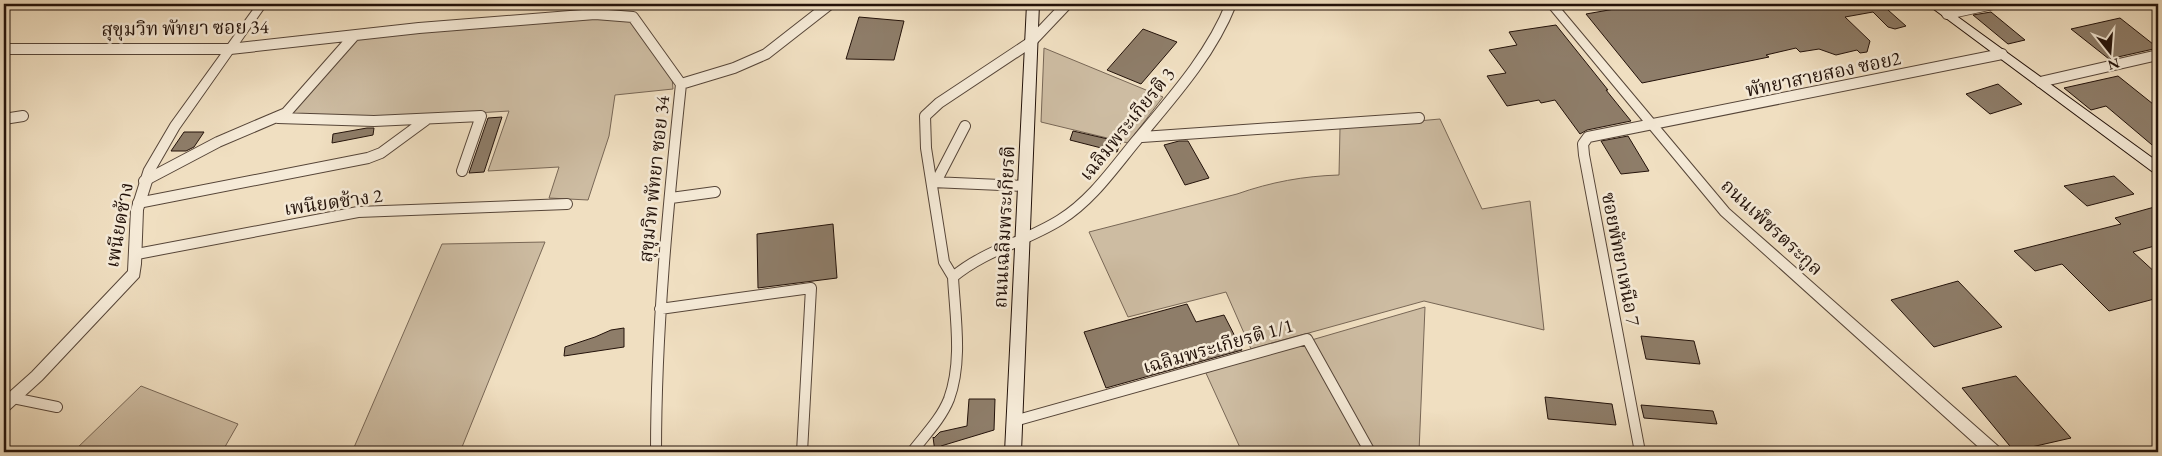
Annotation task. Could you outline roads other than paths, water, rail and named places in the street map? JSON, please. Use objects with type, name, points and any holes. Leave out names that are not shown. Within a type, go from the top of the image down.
[{"type":"main road","name":"ถนนเฉลิมพระเกียรติ","points":[[1013,452],[1033,4]]},
{"type":"main road","points":[[1933,4],[2158,169]]},
{"type":"street","name":"เพนียดช้าง","points":[[8,402],[125,285],[134,273],[137,254],[135,236],[138,202],[144,181],[162,144],[262,4]]},
{"type":"street","points":[[681,84],[734,68],[766,54],[830,4]]},
{"type":"street","points":[[912,452],[944,409],[950,398],[956,373],[953,277],[944,262],[934,182],[926,148],[925,116],[939,103],[1031,42],[1067,4]]},
{"type":"street","name":"เฉลิมพระเกียรติ 3","points":[[953,277],[964,267],[1046,229],[1080,205],[1104,182],[1142,137],[1207,52],[1226,20],[1231,4]]},
{"type":"street","name":"ถนนเพ็ชรตระกูล","points":[[1550,4],[1725,212],[1994,452]]},
{"type":"street","points":[[1947,14],[1993,4]]},
{"type":"street","name":"สุขุมวิท พัทยา ซอย 34","points":[[4,49],[230,49],[419,28],[585,15],[624,15],[633,17],[681,84],[664,248],[656,379],[656,452]]},
{"type":"street","points":[[144,181],[218,142],[286,113],[354,36]]},
{"type":"street","name":"พัทยาสายสอง ซอย2","points":[[1651,126],[2002,54]]},
{"type":"street","points":[[2040,82],[2158,55]]},
{"type":"street","points":[[4,119],[22,116]]},
{"type":"street","points":[[278,118],[374,121],[481,116],[462,171]]},
{"type":"street","points":[[1142,137],[1419,118]]},
{"type":"street","points":[[138,202],[368,158],[381,153],[426,120]]},
{"type":"street","points":[[934,182],[965,126]]},
{"type":"street","name":"ซอยพัทยาเหนือ 7","points":[[1640,452],[1583,144],[1588,137],[1651,126]]},
{"type":"street","points":[[934,182],[1026,186]]},
{"type":"street","points":[[670,198],[715,192]]},
{"type":"street","name":"เพนียดช้าง 2","points":[[137,254],[358,212],[567,204]]},
{"type":"street","points":[[660,309],[811,288],[802,452]]},
{"type":"street","name":"เฉลิมพระเกียรติ 1/1","points":[[1014,421],[1307,339],[1370,452]]},
{"type":"street","points":[[8,402],[57,407]]}]
